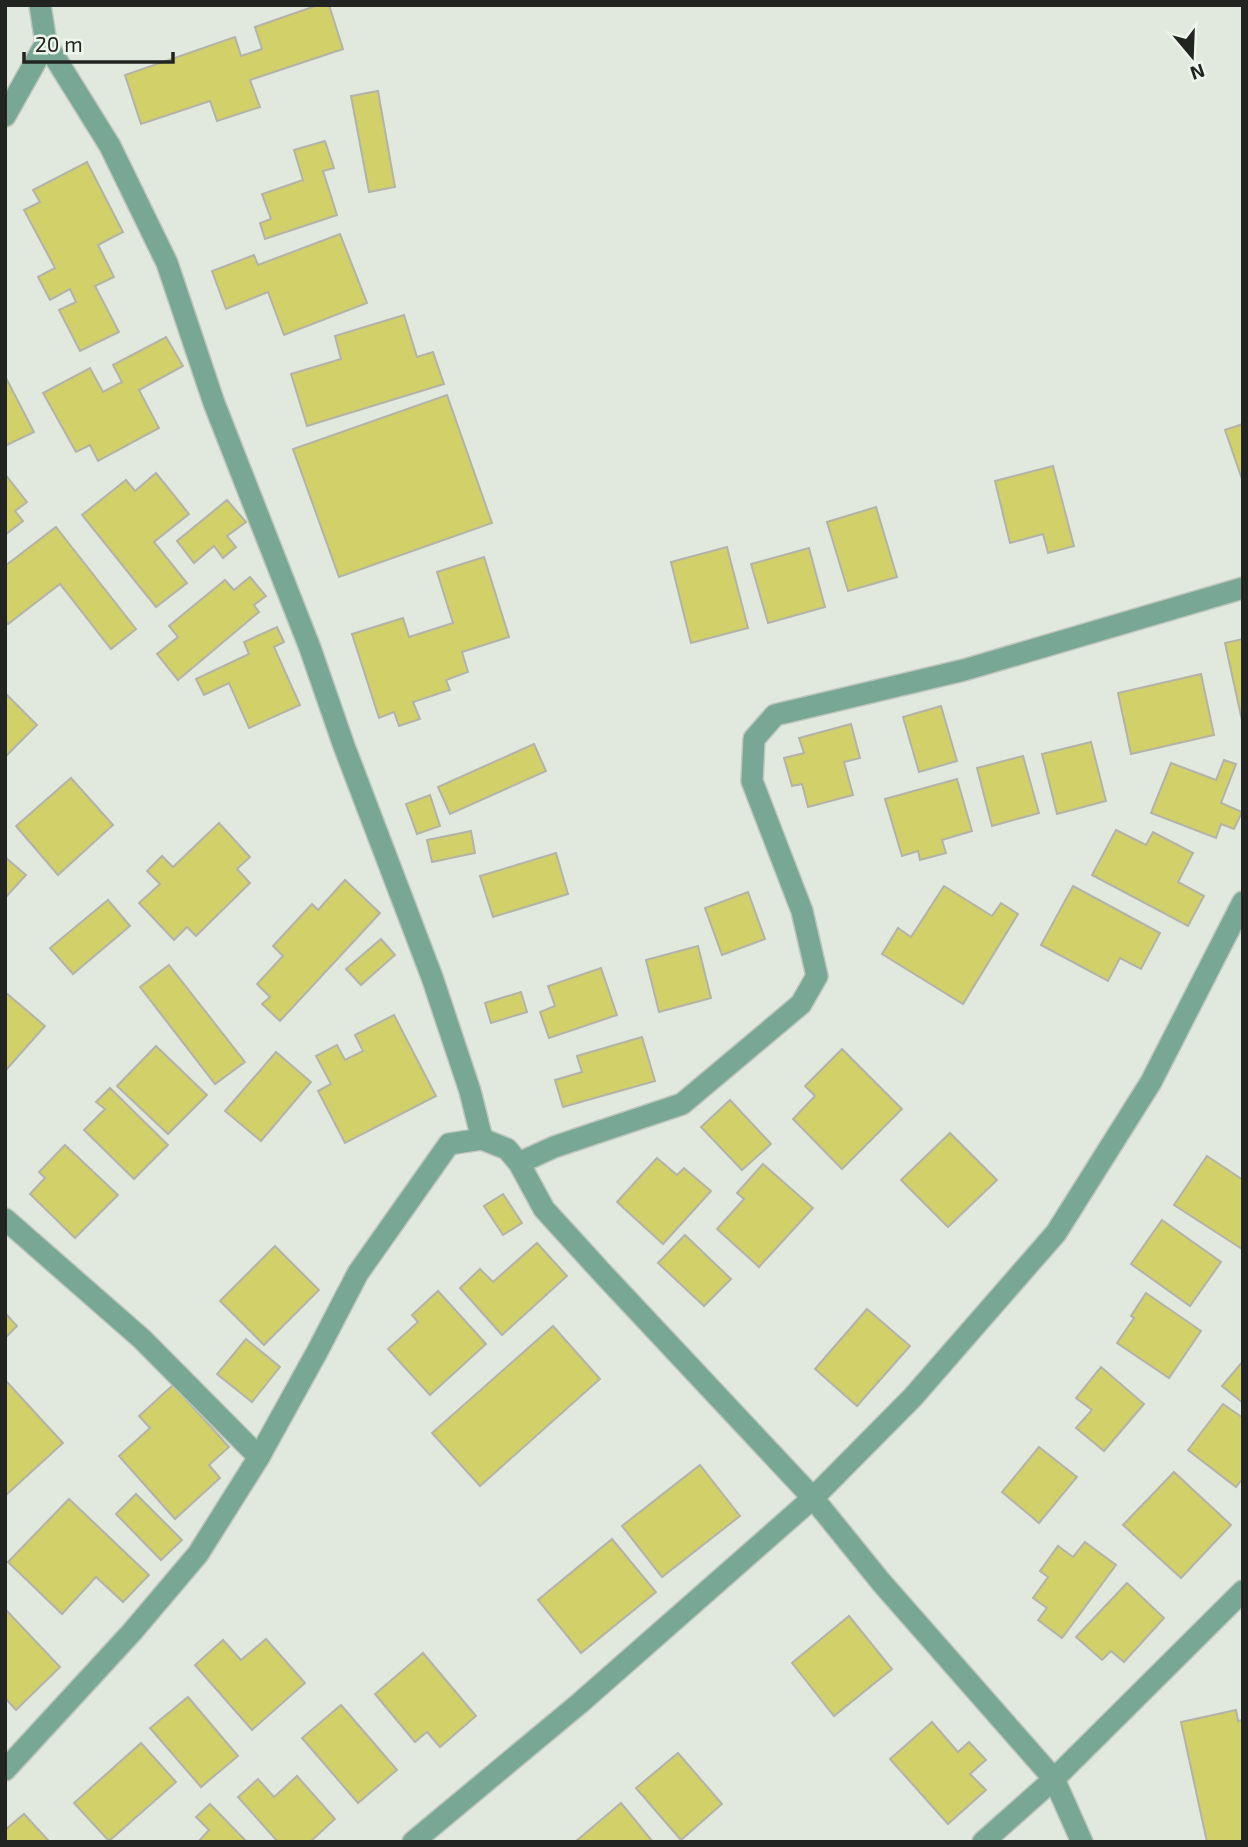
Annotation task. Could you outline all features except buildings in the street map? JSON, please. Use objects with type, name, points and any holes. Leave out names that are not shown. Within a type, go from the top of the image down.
[{"type":"street","points":[[40,5],[46,43],[110,146],[167,263],[214,403],[310,648],[344,746],[432,977],[470,1091],[482,1139]]},
{"type":"street","points":[[5,116],[46,43]]},
{"type":"street","points":[[519,1163],[554,1147],[682,1104],[801,1004],[817,975],[802,911],[752,781],[754,739],[775,715],[964,670],[1243,589]]},
{"type":"street","points":[[413,1842],[580,1703],[813,1498],[913,1397],[1056,1233],[1151,1082],[1243,902]]},
{"type":"street","points":[[5,1770],[132,1632],[198,1554],[259,1457],[358,1273],[449,1144],[482,1139],[507,1149],[519,1163],[544,1209],[813,1498],[881,1582],[1054,1779],[1082,1842]]},
{"type":"street","points":[[5,1219],[142,1339],[259,1457]]},
{"type":"street","points":[[983,1842],[1054,1779],[1243,1591]]}]
